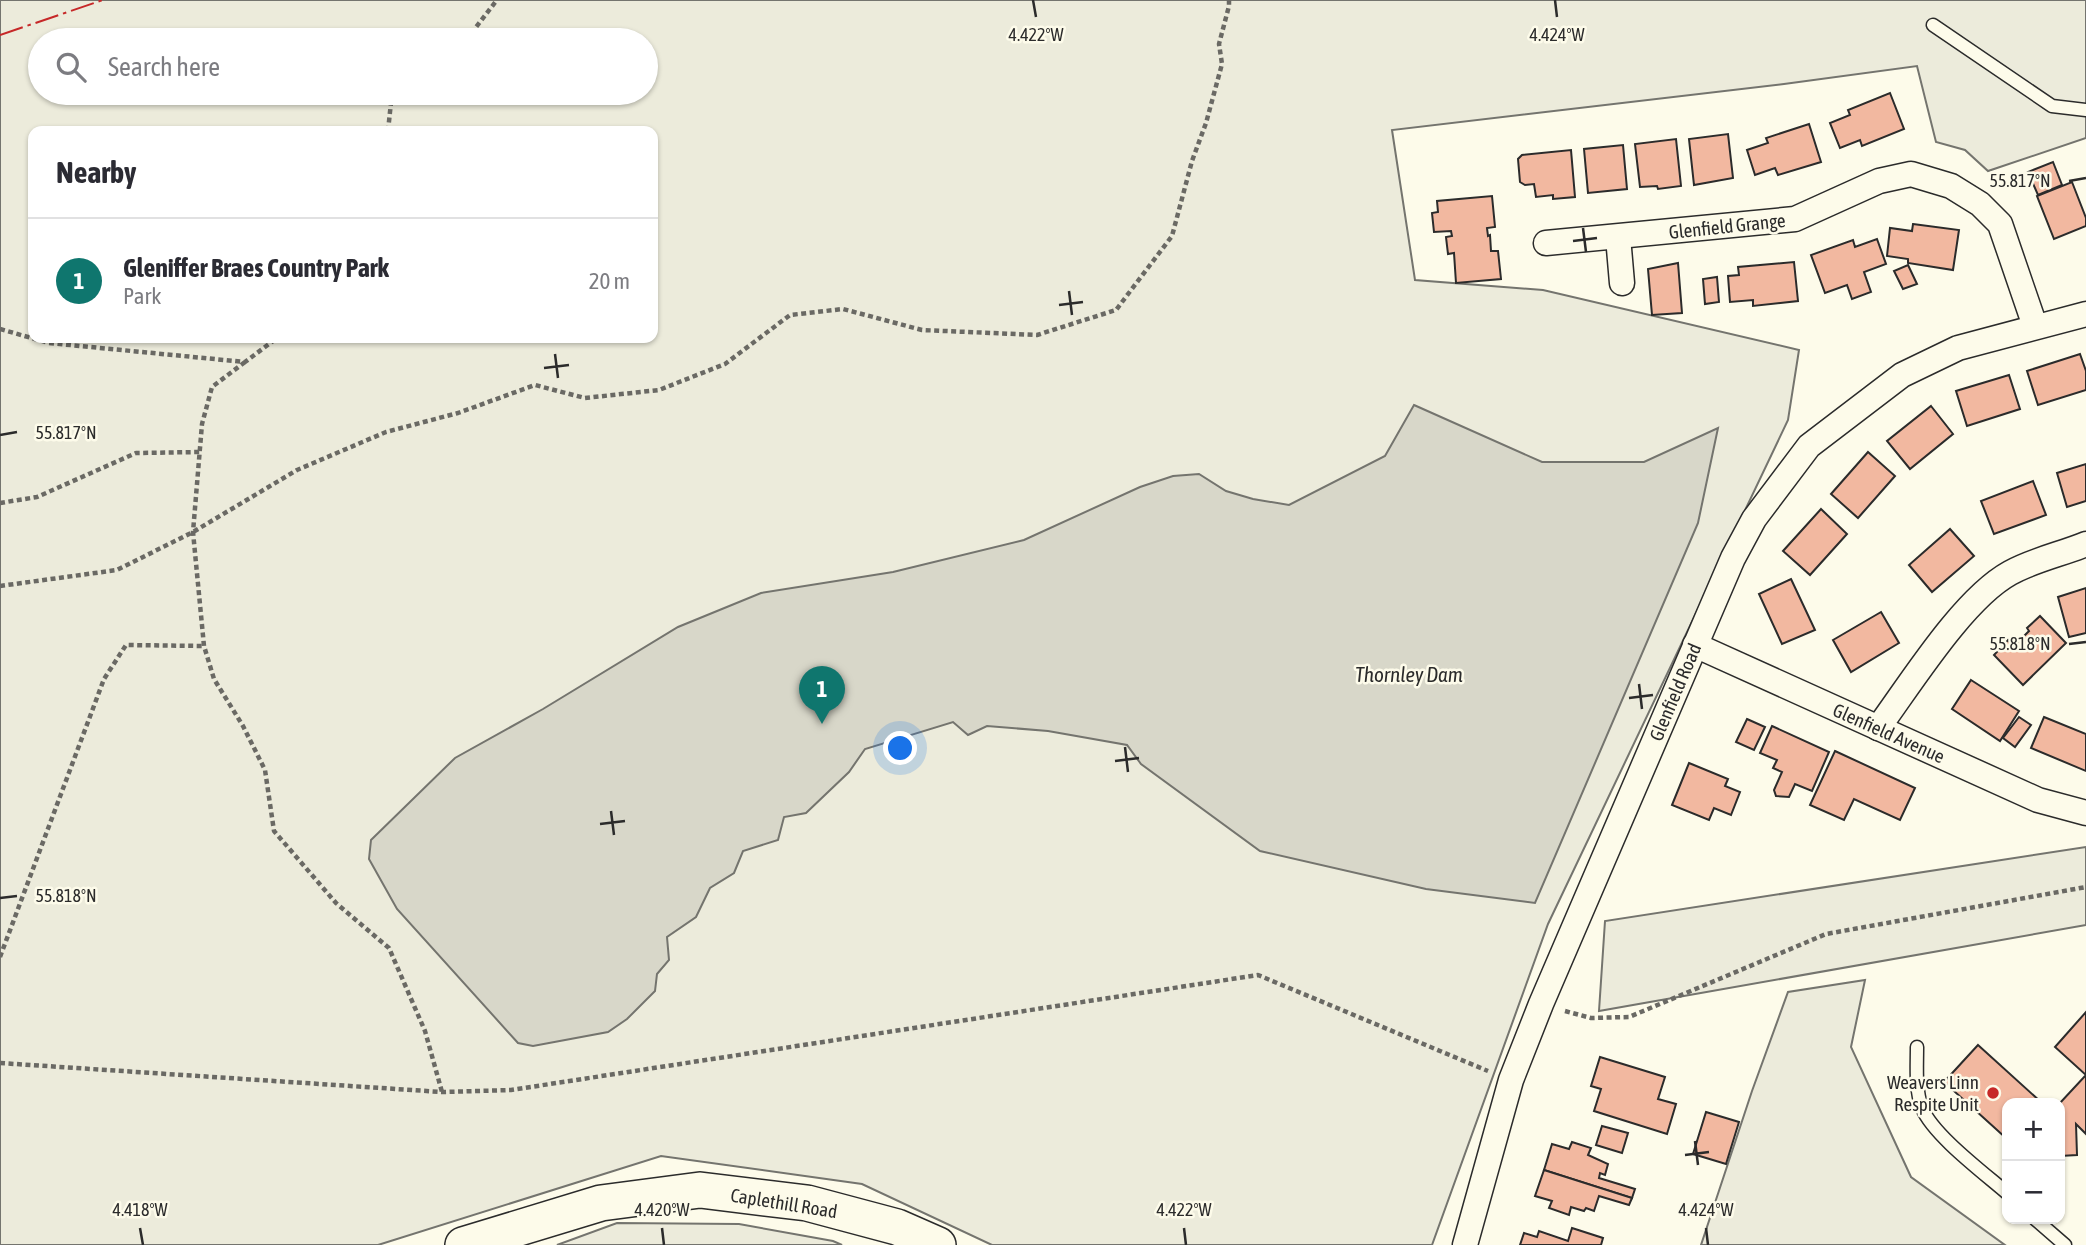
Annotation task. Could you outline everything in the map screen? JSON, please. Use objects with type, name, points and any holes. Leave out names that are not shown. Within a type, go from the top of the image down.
[{"type":"main road","name":"Caplethill Road","points":[[463,1245],[601,1203],[699,1190],[807,1203],[897,1227],[938,1245]]},
{"type":"street","name":"Glenfield Grange","points":[[1546,243],[1795,219],[1880,181],[1911,174],[1951,186],[1980,204],[2000,224],[2035,326]]},
{"type":"street","points":[[1618,237],[1622,283]]},
{"type":"street","name":"Glenfield Road","points":[[1465,1245],[1511,1080],[1541,1004],[1733,558],[1754,519],[1809,446],[1902,375],[1958,348],[2086,314]]},
{"type":"street","points":[[1878,728],[1921,668],[1982,594],[2011,573],[2086,544]]},
{"type":"street","name":"Glenfield Avenue","points":[[1695,645],[2038,800],[2086,813]]},
{"type":"lane","points":[[1933,25],[2052,106],[2086,110]]},
{"type":"lane","points":[[1917,1047],[1917,1083],[1922,1108],[1936,1130],[2002,1189]]},
{"type":"lane","points":[[2041,1224],[2066,1245]]},
{"type":"path","points":[[475,28],[497,0]]},
{"type":"path","points":[[0,586],[117,570],[193,532],[297,470],[387,432],[458,414],[535,385],[585,398],[659,390],[725,364],[790,315],[843,309],[922,330],[1037,334],[1116,310],[1172,236],[1222,64],[1219,44],[1229,0]]},
{"type":"path","points":[[389,126],[391,105]]},
{"type":"path","points":[[0,328],[28,337]]},
{"type":"path","points":[[49,343],[244,362]]},
{"type":"path","points":[[270,343],[212,387],[202,424],[193,532],[204,646],[214,679],[265,769],[274,831],[336,903],[389,947],[425,1031],[442,1092]]},
{"type":"path","points":[[0,503],[37,497],[136,453],[201,452]]},
{"type":"path","points":[[0,957],[104,678],[126,645],[204,646]]},
{"type":"path","points":[[1541,1004],[1591,1018],[1629,1017],[1826,934],[2086,887]]},
{"type":"path","points":[[0,1063],[442,1092],[525,1088],[1258,975],[1511,1080]]},
{"type":"shaded area","points":[[0,0],[2086,0],[2086,138],[1988,171],[1965,150],[1936,142],[1917,66],[1392,130],[1415,280],[1543,290],[1799,350],[1788,420],[1548,924],[1432,1245],[992,1245],[862,1184],[661,1156],[378,1245],[0,1245]]},
{"type":"shaded area","points":[[2086,847],[2086,925],[1599,1011],[1605,921]]},
{"type":"shaded area","points":[[1865,980],[1851,1047],[1911,1177],[2005,1245],[1701,1245],[1788,992]]},
{"type":"shaded area","points":[[617,1223],[739,1224],[833,1241],[842,1245],[557,1245]]},
{"type":"water","name":"Thornley Dam","points":[[1414,405],[1542,462],[1644,462],[1718,428],[1698,523],[1535,903],[1426,889],[1260,851],[1141,764],[1127,745],[1048,731],[987,726],[968,735],[953,722],[865,749],[849,772],[806,813],[784,817],[778,840],[743,851],[734,873],[710,888],[696,917],[667,937],[669,960],[657,974],[655,991],[627,1019],[608,1032],[533,1046],[518,1043],[397,909],[369,859],[371,840],[455,758],[543,709],[678,627],[761,593],[893,572],[1024,540],[1140,487],[1173,476],[1199,474],[1226,491],[1289,505],[1385,456]]},
{"type":"building","points":[[1890,93],[1904,129],[1862,146],[1860,140],[1840,148],[1830,123],[1850,115],[1848,110]]},
{"type":"building","points":[[1809,124],[1821,162],[1778,175],[1775,168],[1755,175],[1747,150],[1768,143],[1766,138]]},
{"type":"building","points":[[1728,134],[1733,178],[1694,185],[1689,139]]},
{"type":"building","points":[[1676,139],[1681,186],[1658,189],[1657,186],[1640,187],[1635,144]]},
{"type":"building","points":[[1623,145],[1627,189],[1588,193],[1584,149]]},
{"type":"building","points":[[1571,150],[1575,197],[1536,197],[1534,184],[1525,185],[1520,182],[1518,159],[1522,155]]},
{"type":"building","points":[[2053,162],[2062,185],[2038,195],[2028,172]]},
{"type":"building","points":[[2072,182],[2086,218],[2086,226],[2054,239],[2037,196]]},
{"type":"building","points":[[1492,196],[1495,227],[1487,228],[1491,251],[1498,251],[1501,279],[1456,283],[1454,253],[1448,254],[1446,237],[1452,236],[1451,231],[1434,232],[1432,213],[1438,212],[1437,201]]},
{"type":"building","points":[[1913,224],[1959,230],[1953,270],[1908,263],[1908,259],[1887,256],[1890,228],[1912,231]]},
{"type":"building","points":[[1877,239],[1886,264],[1864,272],[1871,292],[1852,299],[1847,285],[1825,293],[1811,255],[1853,240],[1855,247]]},
{"type":"building","points":[[1794,262],[1798,301],[1753,306],[1753,300],[1730,302],[1728,276],[1739,275],[1738,267]]},
{"type":"building","points":[[1678,263],[1682,313],[1652,315],[1648,269]]},
{"type":"building","points":[[1908,265],[1917,284],[1903,289],[1894,271]]},
{"type":"building","points":[[1717,277],[1719,302],[1705,304],[1703,279]]},
{"type":"building","points":[[2080,354],[2086,371],[2086,390],[2038,405],[2027,371]]},
{"type":"building","points":[[2009,375],[2020,409],[1967,426],[1956,391]]},
{"type":"building","points":[[1931,406],[1953,434],[1910,469],[1887,441]]},
{"type":"building","points":[[1868,452],[1895,476],[1858,518],[1831,494]]},
{"type":"building","points":[[2086,464],[2086,501],[2067,507],[2057,473]]},
{"type":"building","points":[[2033,481],[2046,515],[1994,534],[1981,501]]},
{"type":"building","points":[[1821,509],[1847,534],[1810,575],[1783,551]]},
{"type":"building","points":[[1950,529],[1974,556],[1932,592],[1909,565]]},
{"type":"building","points":[[1791,579],[1815,630],[1782,644],[1759,594]]},
{"type":"building","points":[[2086,588],[2086,633],[2069,637],[2058,597]]},
{"type":"building","points":[[1881,612],[1899,643],[1851,672],[1833,640]]},
{"type":"building","points":[[2040,616],[2066,643],[2023,685],[1994,655],[2008,640],[2014,646]]},
{"type":"building","points":[[1971,680],[2019,711],[2000,741],[1952,709]]},
{"type":"building","points":[[2019,717],[2031,725],[2015,747],[2003,738]]},
{"type":"building","points":[[2044,717],[2086,734],[2086,771],[2031,748]]},
{"type":"building","points":[[1747,719],[1765,727],[1754,750],[1736,742]]},
{"type":"building","points":[[1772,726],[1829,752],[1812,791],[1795,784],[1789,797],[1776,796],[1774,790],[1782,772],[1773,768],[1777,760],[1760,753]]},
{"type":"building","points":[[1835,751],[1915,788],[1900,820],[1854,799],[1844,820],[1810,805]]},
{"type":"building","points":[[1689,763],[1728,779],[1725,786],[1740,792],[1731,815],[1714,808],[1709,820],[1672,805]]},
{"type":"building","points":[[2086,1012],[2086,1075],[2055,1047]]},
{"type":"building","name":"Weavers Linn Respite Unit","points":[[1978,1045],[2036,1098],[2002,1098],[2002,1134],[1944,1082]]},
{"type":"building","points":[[1600,1057],[1665,1077],[1658,1099],[1676,1104],[1667,1134],[1594,1111],[1601,1089],[1591,1086]]},
{"type":"building","points":[[2086,1075],[2086,1134],[2076,1124],[2077,1155],[2065,1156],[2065,1098]]},
{"type":"building","points":[[1706,1112],[1739,1122],[1726,1164],[1693,1154]]},
{"type":"building","points":[[1602,1126],[1628,1133],[1622,1153],[1596,1145]]},
{"type":"building","points":[[1572,1142],[1591,1148],[1588,1155],[1608,1164],[1605,1175],[1600,1173],[1599,1178],[1635,1189],[1632,1198],[1544,1170],[1552,1144],[1569,1149]]},
{"type":"building","points":[[1544,1170],[1632,1198],[1629,1205],[1599,1196],[1594,1211],[1571,1207],[1569,1215],[1549,1208],[1552,1201],[1535,1196]]},
{"type":"building","points":[[1572,1228],[1603,1238],[1601,1245],[1520,1245],[1524,1233],[1537,1237],[1539,1231],[1568,1241]]},
{"type":"power","points":[[0,35],[103,0]]},
{"type":"place","name":"Gleniffer Braes Country Park","points":[[822,724]]},
{"type":"place","name":"Weavers Linn Respite Unit","points":[[1993,1093]]}]
